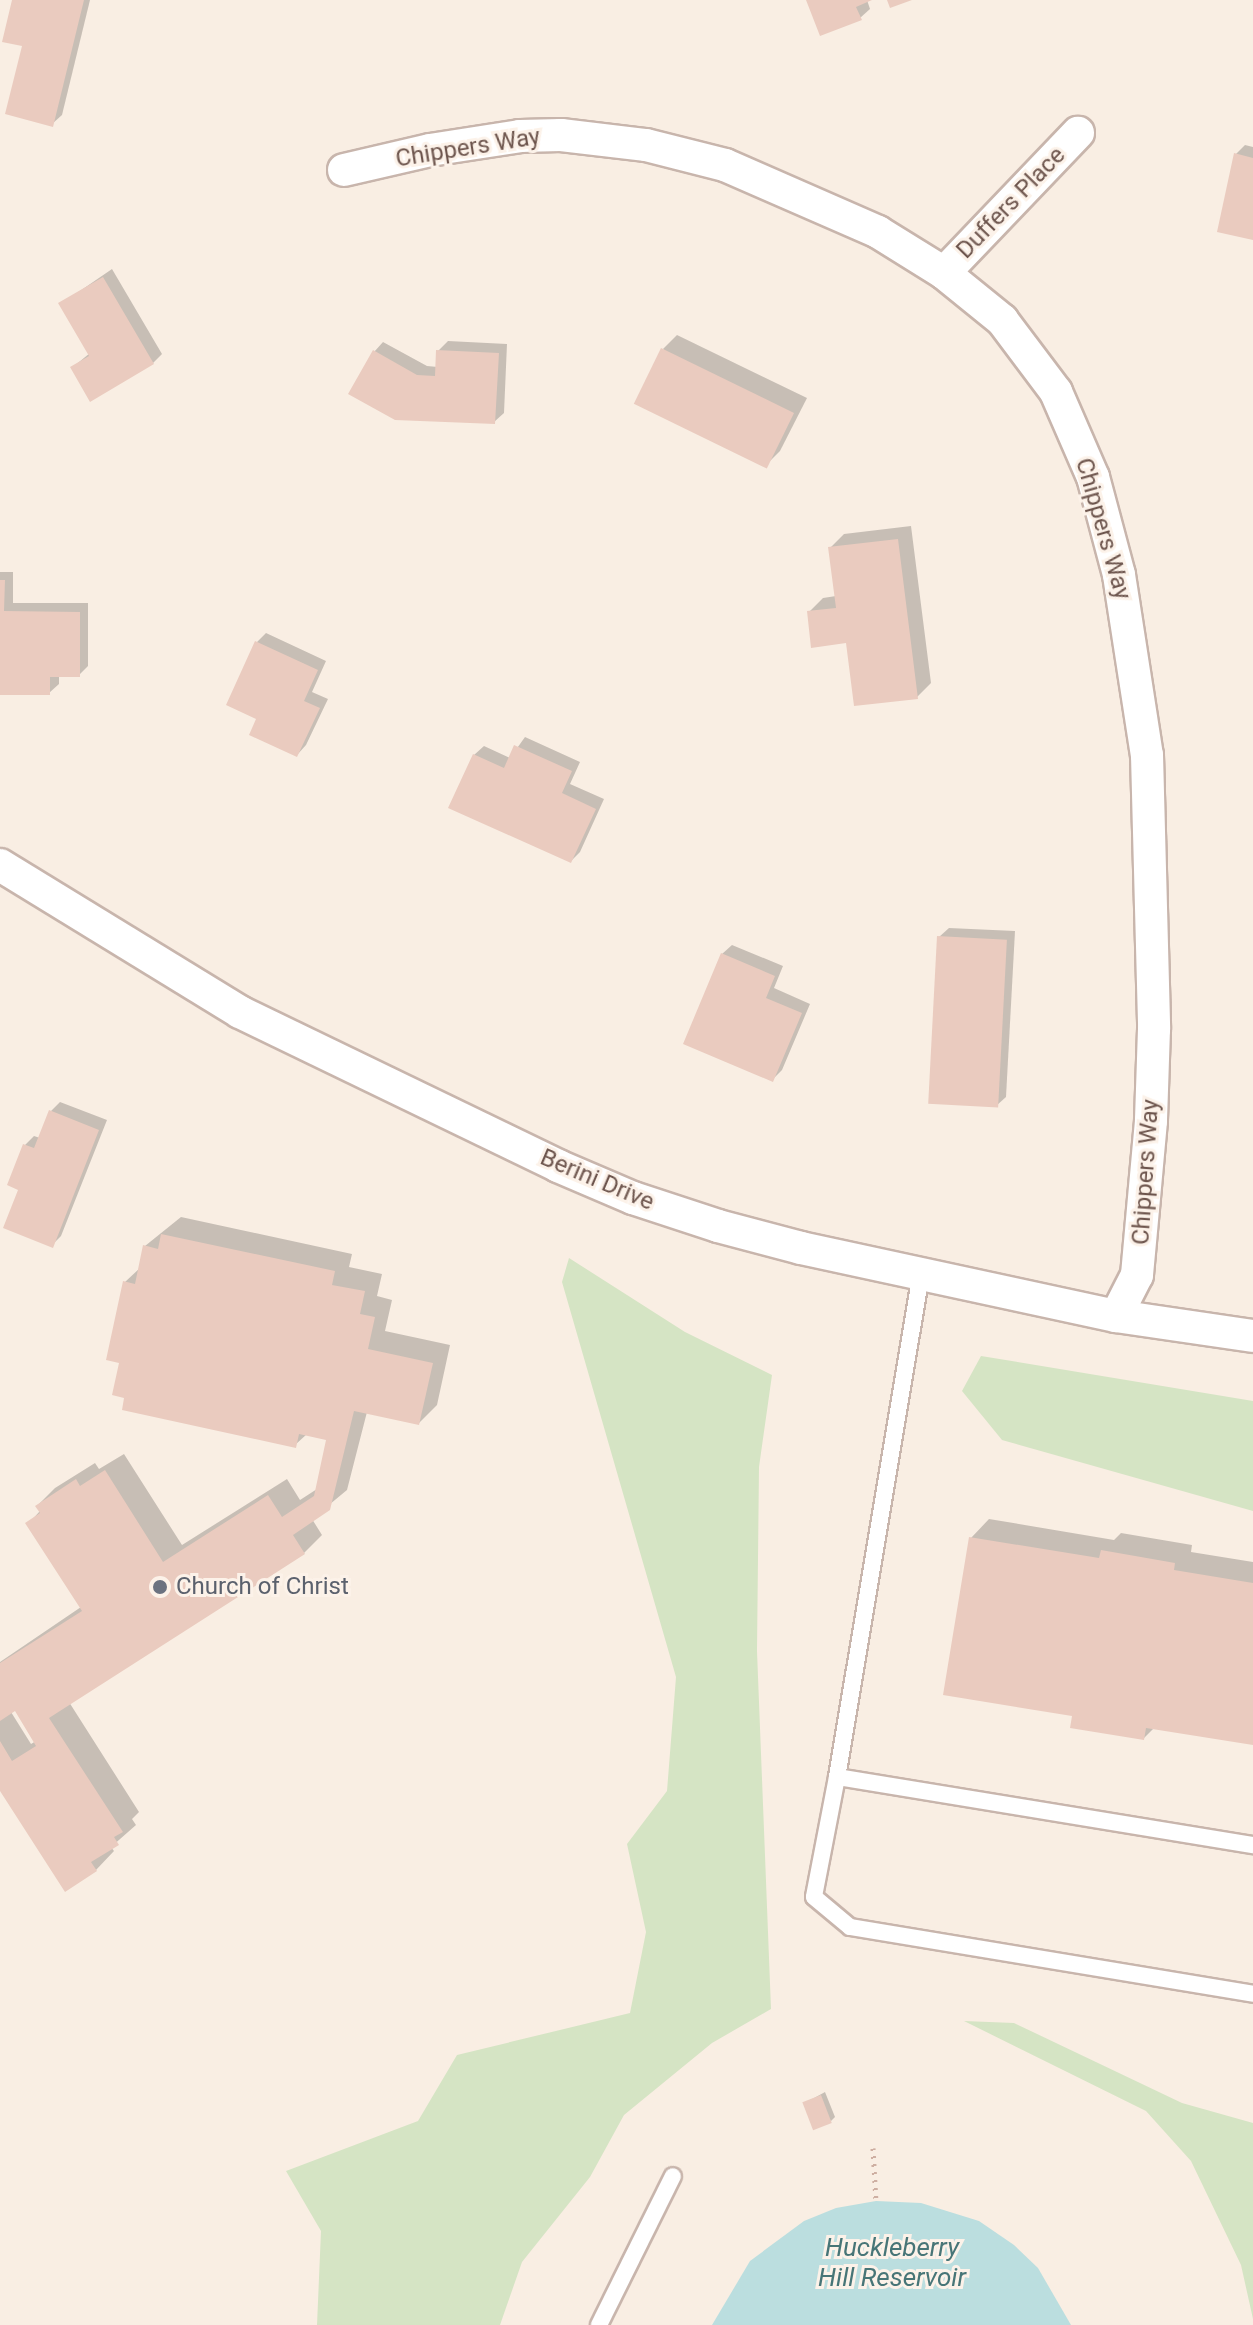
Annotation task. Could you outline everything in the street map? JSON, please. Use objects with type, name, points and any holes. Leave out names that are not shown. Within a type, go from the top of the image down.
[{"type":"street","name":"Duffers Place","points":[[944,273],[1078,133]]},
{"type":"street","name":"Chippers Way","points":[[344,170],[430,150],[520,136],[561,135],[646,145],[725,165],[878,232],[944,273],[1002,320],[1056,392],[1093,477],[1131,639],[1147,755],[1154,1029],[1151,1121],[1137,1275],[1116,1316]]},
{"type":"street","name":"Berini Drive","points":[[0,865],[240,1012],[558,1166],[633,1198],[718,1226],[921,1274],[1116,1316],[1253,1336]]},
{"type":"lane","points":[[921,1274],[814,1897],[850,1927],[1253,1994]]},
{"type":"lane","points":[[837,1777],[1253,1845]]},
{"type":"lane","points":[[599,2325],[673,2176]]},
{"type":"path","points":[[873,2148],[876,2201]]},
{"type":"green space","points":[[569,1258],[685,1332],[772,1375],[759,1467],[757,1651],[771,2009],[712,2043],[624,2115],[590,2177],[522,2262],[500,2325],[317,2325],[321,2231],[286,2171],[418,2121],[457,2055],[630,2013],[646,1932],[627,1844],[667,1791],[676,1677],[562,1282]]},
{"type":"green space","points":[[981,1356],[1253,1401],[1253,1511],[1002,1440],[962,1391]]},
{"type":"green space","points":[[964,2021],[1014,2023],[1182,2103],[1253,2123],[1253,2319],[1241,2265],[1191,2161],[1146,2111]]},
{"type":"water","name":"Huckleberry Hill Reservoir","points":[[876,2201],[921,2203],[979,2221],[1014,2245],[1038,2268],[1071,2325],[712,2325],[750,2261],[804,2221],[836,2208]]},
{"type":"building","points":[[12,0],[84,0],[53,127],[5,114],[22,46],[2,42]]},
{"type":"building","points":[[806,0],[872,0],[856,7],[862,20],[820,36]]},
{"type":"building","points":[[887,0],[912,0],[890,8]]},
{"type":"building","points":[[1234,153],[1253,158],[1253,240],[1217,232]]},
{"type":"building","points":[[103,277],[154,364],[90,402],[70,367],[89,356],[58,303]]},
{"type":"building","points":[[661,348],[794,413],[767,469],[634,404]]},
{"type":"building","points":[[373,350],[417,375],[435,376],[436,350],[499,353],[495,424],[395,420],[348,394]]},
{"type":"building","points":[[898,539],[918,699],[854,706],[846,643],[811,648],[807,611],[836,608],[828,547]]},
{"type":"building","points":[[0,580],[5,580],[4,611],[80,612],[80,677],[50,677],[50,695],[0,695]]},
{"type":"building","points":[[255,641],[318,670],[304,701],[320,708],[297,757],[249,735],[256,719],[226,705]]},
{"type":"building","points":[[514,745],[572,771],[562,793],[596,809],[571,863],[448,808],[473,754],[504,768]]},
{"type":"building","points":[[937,936],[1007,940],[998,1107],[928,1104]]},
{"type":"building","points":[[721,953],[775,976],[766,998],[802,1013],[773,1082],[683,1044]]},
{"type":"building","points":[[49,1110],[99,1130],[53,1248],[3,1228],[18,1190],[7,1185],[23,1144],[34,1148]]},
{"type":"building","name":"Church of Christ","points":[[161,1234],[335,1271],[332,1285],[365,1291],[360,1314],[375,1317],[368,1349],[433,1363],[419,1425],[354,1411],[330,1510],[293,1535],[305,1554],[49,1718],[123,1832],[114,1837],[119,1845],[91,1862],[97,1871],[65,1892],[0,1791],[0,1741],[12,1761],[36,1746],[15,1711],[0,1721],[0,1663],[82,1611],[25,1523],[40,1513],[35,1506],[76,1479],[80,1486],[105,1470],[163,1562],[268,1495],[282,1517],[314,1496],[326,1440],[299,1434],[296,1448],[122,1410],[124,1398],[112,1395],[119,1363],[106,1360],[123,1281],[135,1284],[143,1245],[158,1249]]},
{"type":"building","points":[[969,1537],[1099,1558],[1101,1550],[1175,1563],[1174,1570],[1253,1583],[1253,1745],[1146,1728],[1144,1740],[1070,1728],[1072,1716],[943,1695]]},
{"type":"building","points":[[821,2095],[832,2123],[813,2130],[802,2102]]},
{"type":"place","name":"Church of Christ","points":[[160,1587]]}]
